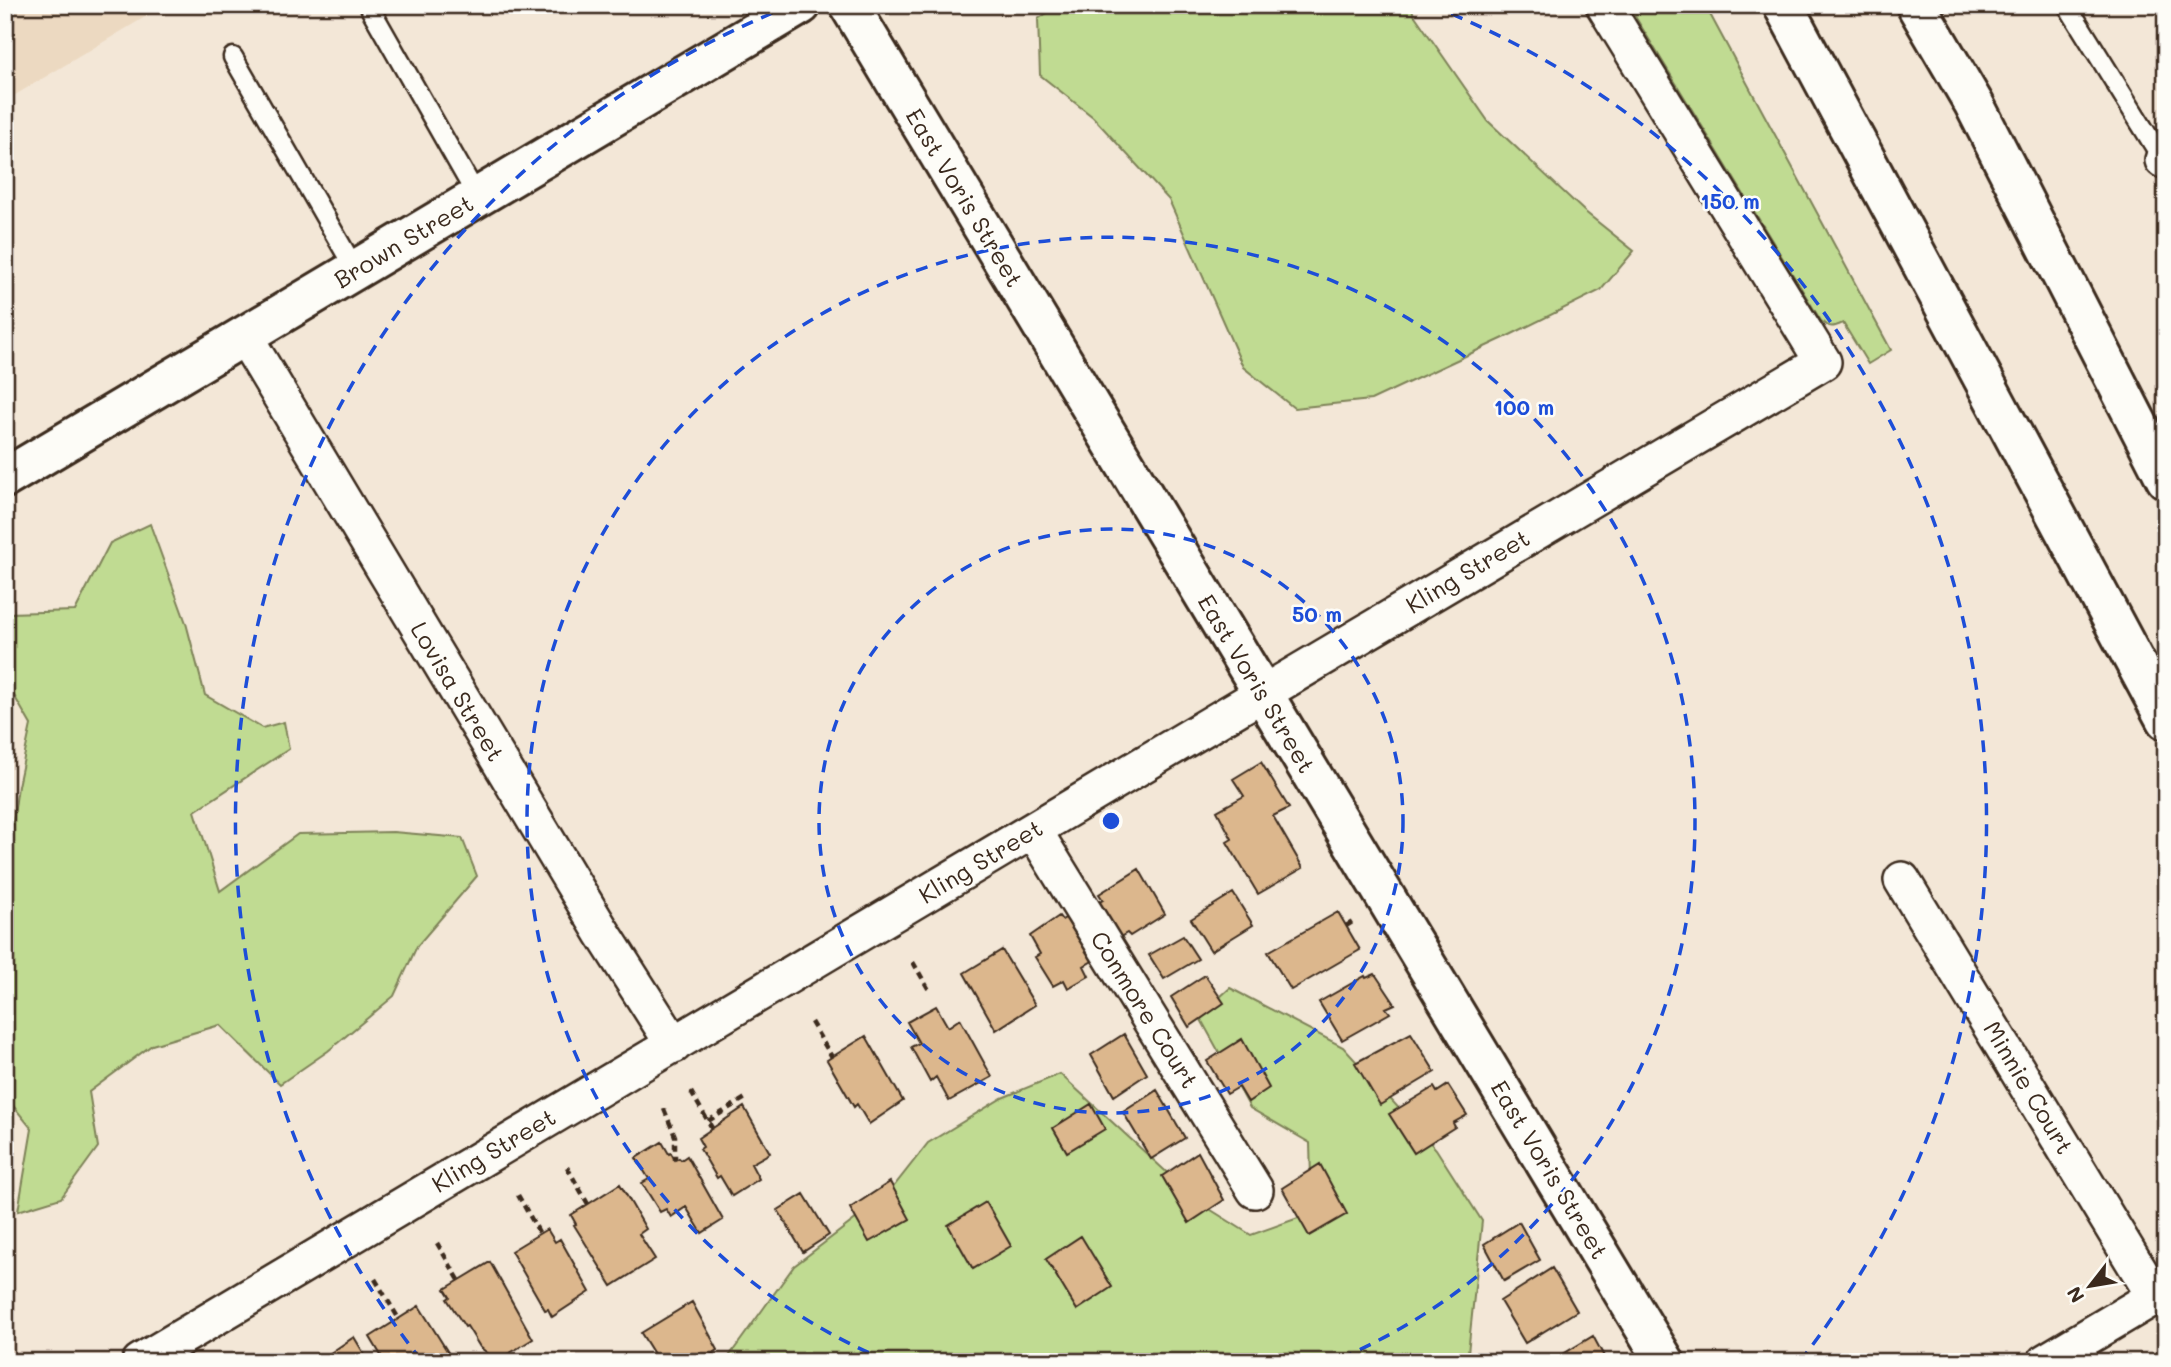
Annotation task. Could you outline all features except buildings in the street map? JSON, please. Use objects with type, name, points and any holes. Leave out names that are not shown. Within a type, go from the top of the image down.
[{"type":"main road","name":"Brown Street","points":[[5,478],[245,338],[801,5]]},
{"type":"main road","name":"East Voris Street","points":[[849,5],[1665,1362]]},
{"type":"main road","points":[[1783,5],[2166,720]]},
{"type":"main road","points":[[1916,5],[1974,104],[2166,479]]},
{"type":"main road","points":[[1941,5],[1974,104]]},
{"type":"street","name":"Kling Street","points":[[140,1362],[1034,831],[1261,693],[1823,362],[1604,5]]},
{"type":"street","name":"Lovisa Street","points":[[245,338],[587,908],[674,1045]]},
{"type":"street","name":"Conmore Court","points":[[1034,831],[1255,1190]]},
{"type":"street","name":"Minnie Court","points":[[1902,880],[2160,1293]]},
{"type":"street","points":[[2045,1362],[2160,1293]]},
{"type":"lane","points":[[2067,5],[2164,159]]},
{"type":"lane","points":[[371,10],[478,198]]},
{"type":"lane","points":[[233,57],[356,271]]},
{"type":"path","points":[[913,962],[929,990]]},
{"type":"path","points":[[811,1022],[831,1057]]},
{"type":"path","points":[[691,1092],[712,1128]]},
{"type":"path","points":[[708,1121],[747,1097]]},
{"type":"path","points":[[664,1109],[675,1136],[675,1160]]},
{"type":"path","points":[[566,1167],[588,1204]]},
{"type":"path","points":[[518,1195],[540,1234]]},
{"type":"path","points":[[437,1242],[459,1280]]},
{"type":"path","points":[[375,1279],[398,1319]]},
{"type":"shaded area","points":[[5,5],[165,5],[5,101]]},
{"type":"green space","points":[[1059,5],[1412,5],[1413,13],[1488,121],[1584,211],[1634,251],[1601,290],[1371,400],[1294,408],[1243,367],[1169,200],[1093,117],[1040,75],[1038,19]]},
{"type":"green space","points":[[1628,5],[1705,5],[1891,350],[1868,364],[1843,323],[1832,326],[1821,321]]},
{"type":"green space","points":[[150,524],[186,623],[205,695],[262,728],[284,722],[289,749],[195,811],[220,891],[298,834],[393,832],[462,838],[477,876],[417,946],[394,996],[328,1051],[280,1084],[220,1025],[152,1045],[89,1092],[98,1147],[61,1198],[18,1211],[32,1129],[5,1096],[5,880],[18,786],[31,725],[5,680],[5,616],[8,613],[75,611],[110,543]]},
{"type":"green space","points":[[1230,988],[1343,1047],[1436,1149],[1482,1221],[1467,1362],[725,1362],[794,1266],[887,1195],[928,1143],[1002,1098],[1060,1074],[1200,1203],[1251,1235],[1312,1213],[1310,1143],[1250,1108],[1199,1016]]}]
